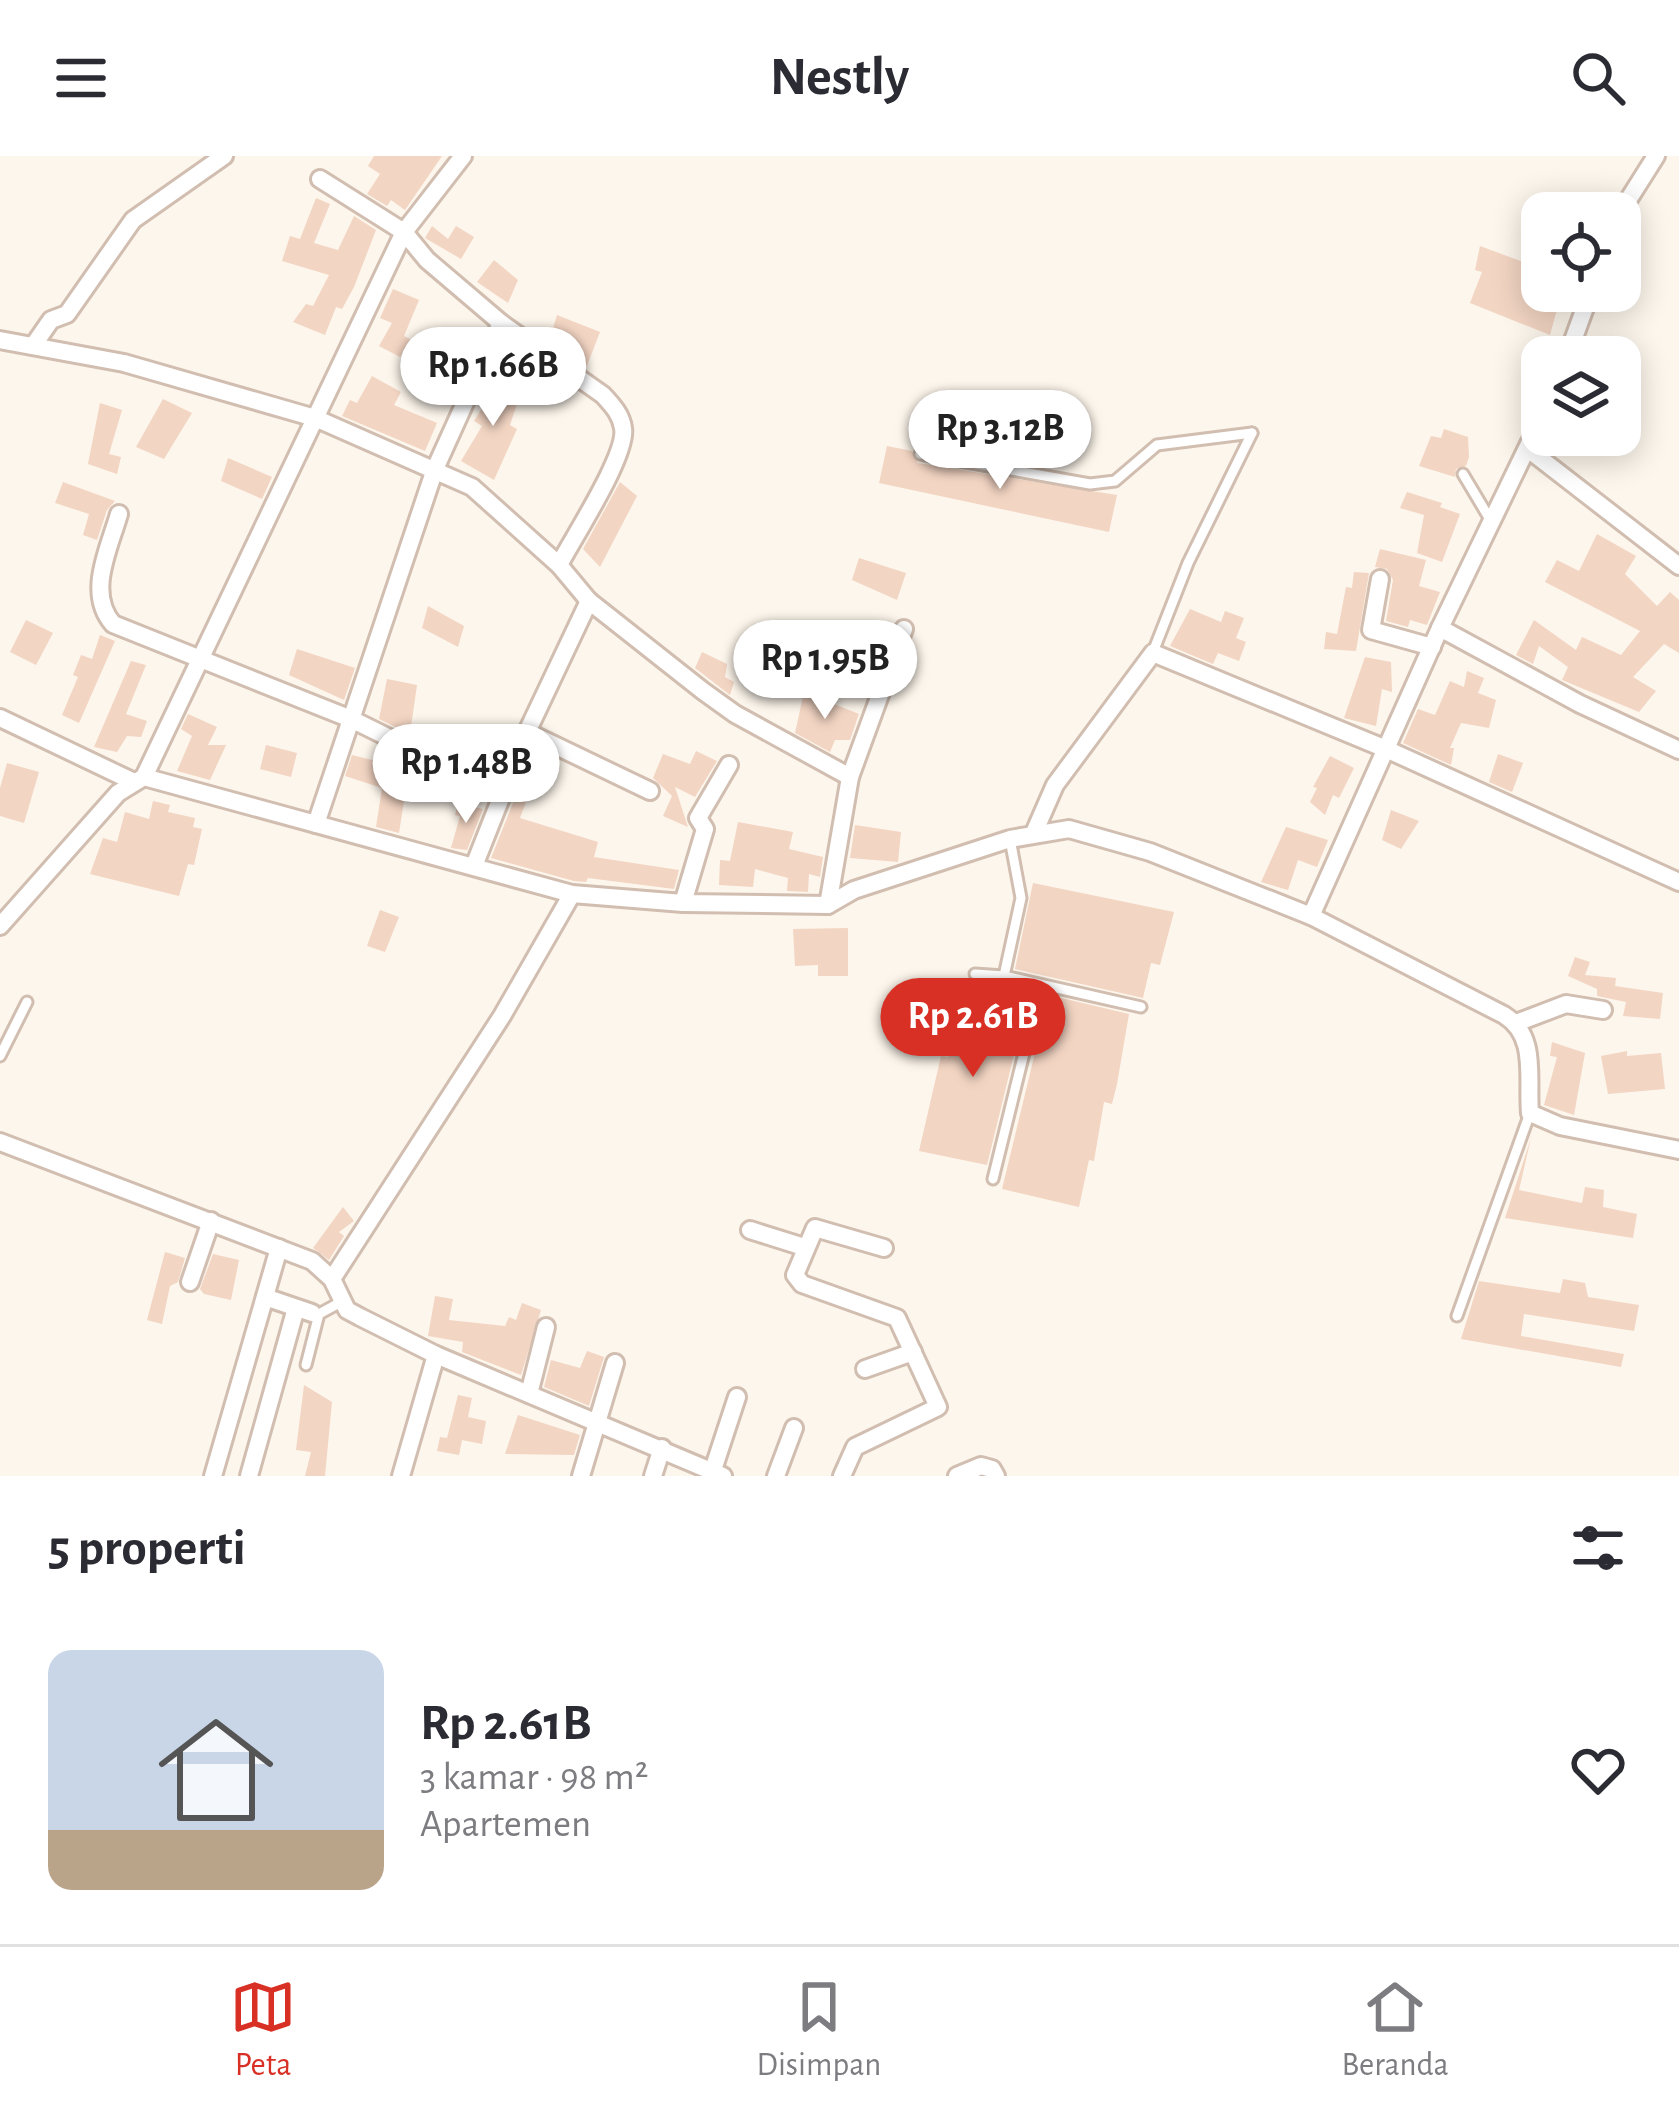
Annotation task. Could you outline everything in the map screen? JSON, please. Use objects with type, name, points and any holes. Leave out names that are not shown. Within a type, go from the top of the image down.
[{"type":"street","points":[[33,346],[51,320],[67,314],[134,220],[224,156]]},
{"type":"street","points":[[0,926],[138,779],[202,658],[404,232],[463,156]]},
{"type":"street","points":[[1633,192],[1656,156]]},
{"type":"street","points":[[320,179],[404,232],[427,260],[501,323],[603,395],[616,411],[624,431],[619,453],[559,565]]},
{"type":"street","points":[[316,824],[435,469],[501,323]]},
{"type":"street","points":[[0,340],[124,363],[316,418],[472,487],[559,565],[589,601],[735,714],[850,777]]},
{"type":"street","points":[[1311,916],[1440,628],[1524,456]]},
{"type":"street","points":[[1538,456],[1678,563]]},
{"type":"street","points":[[118,514],[100,585],[104,613],[113,624],[352,719],[501,793]]},
{"type":"street","points":[[1380,579],[1372,630],[1432,647]]},
{"type":"street","points":[[474,866],[527,732],[589,601]]},
{"type":"street","points":[[1440,628],[1580,704],[1679,750]]},
{"type":"street","points":[[828,905],[850,777],[904,629]]},
{"type":"street","points":[[1034,832],[1055,785],[1153,653],[1386,749],[1679,882]]},
{"type":"street","points":[[0,718],[138,779],[572,893],[683,903],[828,905],[854,890],[1034,832],[1095,834],[1311,916],[1516,1023],[1528,1042],[1531,1113],[1560,1126],[1679,1150]]},
{"type":"street","points":[[527,732],[650,791]]},
{"type":"street","points":[[683,903],[706,829],[698,818],[729,765]]},
{"type":"street","points":[[332,1279],[502,1016],[572,893]]},
{"type":"street","points":[[1516,1023],[1551,1006],[1575,1004],[1603,1010]]},
{"type":"street","points":[[0,1142],[312,1261],[332,1279],[341,1302],[360,1317],[436,1355],[716,1475],[737,1397]]},
{"type":"street","points":[[190,1282],[211,1220]]},
{"type":"street","points":[[842,1476],[855,1447],[938,1407],[897,1318],[796,1281],[814,1228],[884,1248]]},
{"type":"street","points":[[750,1230],[804,1247]]},
{"type":"street","points":[[213,1476],[279,1248]]},
{"type":"street","points":[[249,1476],[304,1310],[265,1297]]},
{"type":"street","points":[[529,1394],[546,1327]]},
{"type":"street","points":[[865,1369],[913,1352]]},
{"type":"street","points":[[401,1476],[436,1355]]},
{"type":"street","points":[[581,1476],[615,1364]]},
{"type":"street","points":[[776,1476],[794,1428]]},
{"type":"street","points":[[653,1476],[662,1448]]},
{"type":"street","points":[[957,1476],[981,1466],[996,1476]]},
{"type":"lane","points":[[920,454],[1090,484],[1115,481],[1157,446],[1252,433],[1189,563],[1153,653]]},
{"type":"lane","points":[[1463,474],[1492,521]]},
{"type":"lane","points":[[1004,976],[1021,898],[1010,839]]},
{"type":"lane","points":[[975,974],[1004,976],[1040,988],[1141,1007]]},
{"type":"lane","points":[[993,1179],[1040,988]]},
{"type":"lane","points":[[0,1056],[27,1002]]},
{"type":"lane","points":[[1457,1316],[1531,1113]]},
{"type":"lane","points":[[305,1365],[319,1314],[341,1302]]},
{"type":"building","points":[[374,156],[442,156],[405,210],[391,200],[387,206],[367,194],[380,174],[368,166]]},
{"type":"building","points":[[316,198],[330,204],[314,243],[338,250],[354,216],[376,230],[354,287],[342,309],[336,307],[325,335],[293,322],[306,304],[313,306],[329,275],[282,261],[290,236],[300,239]]},
{"type":"building","points":[[432,226],[448,239],[456,226],[474,237],[461,259],[425,238]]},
{"type":"building","points":[[1480,246],[1521,261],[1521,312],[1556,312],[1550,335],[1470,303],[1482,272],[1475,270]]},
{"type":"building","points":[[494,260],[518,280],[508,303],[477,282]]},
{"type":"building","points":[[393,289],[419,300],[404,336],[410,339],[400,357],[379,346],[392,323],[380,318]]},
{"type":"building","points":[[557,315],[600,332],[586,368],[549,341]]},
{"type":"building","points":[[495,368],[509,378],[503,390],[519,398],[510,425],[517,429],[494,480],[461,461],[482,426],[474,421],[486,402]]},
{"type":"building","points":[[372,376],[401,392],[394,405],[437,423],[425,451],[342,416],[350,400],[357,403]]},
{"type":"building","points":[[163,399],[192,413],[164,459],[136,447]]},
{"type":"building","points":[[100,403],[122,410],[109,454],[121,457],[117,474],[88,464]]},
{"type":"building","points":[[1444,429],[1468,437],[1469,457],[1466,466],[1456,469],[1455,477],[1419,466],[1431,436],[1441,438]]},
{"type":"building","points":[[887,446],[912,451],[918,463],[1117,495],[1109,532],[879,483]]},
{"type":"building","points":[[228,458],[272,477],[262,499],[221,481]]},
{"type":"building","points":[[63,482],[115,501],[97,540],[83,535],[89,514],[55,503]]},
{"type":"building","points":[[620,482],[637,496],[600,567],[583,549]]},
{"type":"building","points":[[1407,492],[1460,514],[1442,562],[1417,553],[1424,515],[1400,508]]},
{"type":"building","points":[[1597,534],[1636,556],[1625,574],[1657,606],[1670,592],[1679,600],[1679,653],[1664,644],[1633,677],[1656,691],[1639,712],[1562,680],[1568,667],[1539,646],[1533,664],[1516,655],[1534,620],[1576,650],[1582,637],[1621,655],[1640,631],[1545,582],[1557,560],[1579,571]]},
{"type":"building","points":[[1380,549],[1426,560],[1419,586],[1440,592],[1427,625],[1410,620],[1408,627],[1386,621],[1393,580],[1387,569],[1375,567]]},
{"type":"building","points":[[859,558],[906,573],[897,600],[852,580]]},
{"type":"building","points":[[1354,572],[1369,573],[1356,651],[1324,649],[1326,632],[1337,634],[1346,587],[1352,588]]},
{"type":"building","points":[[428,606],[464,626],[458,647],[422,628]]},
{"type":"building","points":[[1190,609],[1221,622],[1225,611],[1244,618],[1236,638],[1246,642],[1239,661],[1218,653],[1213,664],[1170,646]]},
{"type":"building","points":[[26,620],[53,633],[36,665],[10,652]]},
{"type":"building","points":[[100,635],[115,641],[79,723],[62,715],[78,677],[73,675],[81,655],[92,659]]},
{"type":"building","points":[[297,649],[355,668],[344,700],[289,675]]},
{"type":"building","points":[[702,652],[727,664],[725,677],[734,682],[730,695],[695,668]]},
{"type":"building","points":[[1365,657],[1391,662],[1392,692],[1382,689],[1376,726],[1344,718]]},
{"type":"building","points":[[131,661],[146,665],[126,714],[147,721],[141,737],[127,736],[117,752],[94,747]]},
{"type":"building","points":[[1467,671],[1484,678],[1478,693],[1496,700],[1489,728],[1461,723],[1450,748],[1454,748],[1451,765],[1403,743],[1418,709],[1435,715],[1450,681],[1464,687]]},
{"type":"building","points":[[387,679],[417,685],[410,734],[379,719]]},
{"type":"building","points":[[804,692],[859,714],[850,740],[835,740],[830,752],[795,733]]},
{"type":"building","points":[[188,714],[217,727],[208,745],[226,745],[210,780],[177,771],[192,736],[181,729]]},
{"type":"building","points":[[266,745],[297,753],[291,777],[260,769]]},
{"type":"building","points":[[696,751],[717,761],[695,797],[675,787],[688,827],[663,816],[672,796],[653,778],[663,754],[690,764]]},
{"type":"building","points":[[1498,754],[1523,763],[1512,792],[1489,782]]},
{"type":"building","points":[[352,755],[409,769],[399,833],[376,827],[382,788],[345,776]]},
{"type":"building","points":[[1330,756],[1354,768],[1339,798],[1333,795],[1325,815],[1310,802]]},
{"type":"building","points":[[7,763],[39,772],[24,823],[0,816],[0,788]]},
{"type":"building","points":[[515,798],[526,802],[520,818],[598,842],[594,857],[679,870],[674,889],[588,878],[574,881],[491,858]]},
{"type":"building","points":[[153,801],[170,805],[168,812],[195,818],[193,827],[202,829],[194,865],[188,864],[179,896],[90,874],[103,838],[117,842],[125,812],[149,819]]},
{"type":"building","points":[[458,803],[483,809],[467,850],[451,848],[460,816],[455,815]]},
{"type":"building","points":[[1391,810],[1419,821],[1401,849],[1382,840]]},
{"type":"building","points":[[738,822],[793,832],[789,849],[823,857],[820,877],[809,874],[808,892],[787,891],[788,878],[755,869],[753,887],[719,885],[720,860],[730,861]]},
{"type":"building","points":[[855,825],[901,832],[898,862],[850,858]]},
{"type":"building","points":[[1286,827],[1328,840],[1317,867],[1298,860],[1288,890],[1261,882]]},
{"type":"building","points":[[1033,883],[1174,912],[1160,965],[1151,963],[1143,998],[1015,969]]},
{"type":"building","points":[[380,910],[399,917],[385,952],[367,946]]},
{"type":"building","points":[[848,928],[848,976],[818,976],[818,965],[795,966],[793,929]]},
{"type":"building","points":[[1575,957],[1590,962],[1585,975],[1616,978],[1615,986],[1663,993],[1660,1019],[1623,1016],[1626,1002],[1597,996],[1597,989],[1568,976]]},
{"type":"building","points":[[958,993],[1026,1006],[987,1165],[919,1151],[941,1056],[948,1057]]},
{"type":"building","points":[[1049,995],[1129,1014],[1112,1104],[1104,1102],[1094,1161],[1089,1160],[1079,1207],[1002,1189]]},
{"type":"building","points":[[1552,1042],[1585,1053],[1574,1115],[1544,1105],[1557,1057],[1550,1056]]},
{"type":"building","points":[[1627,1051],[1627,1056],[1661,1053],[1665,1089],[1608,1094],[1601,1056]]},
{"type":"building","points":[[1531,1138],[1519,1190],[1582,1203],[1585,1187],[1604,1190],[1603,1207],[1637,1214],[1633,1238],[1505,1218]]},
{"type":"building","points":[[343,1207],[354,1221],[339,1232],[344,1236],[329,1260],[313,1248]]},
{"type":"building","points":[[165,1252],[185,1258],[178,1282],[170,1286],[162,1324],[147,1320]]},
{"type":"building","points":[[213,1254],[239,1260],[231,1300],[200,1289]]},
{"type":"building","points":[[1563,1279],[1585,1283],[1588,1297],[1639,1305],[1634,1331],[1524,1314],[1521,1336],[1624,1354],[1621,1367],[1461,1339],[1479,1281],[1560,1293]]},
{"type":"building","points":[[435,1296],[453,1299],[449,1320],[505,1326],[509,1317],[516,1320],[522,1303],[541,1310],[521,1375],[462,1352],[463,1342],[428,1336]]},
{"type":"building","points":[[587,1351],[604,1357],[589,1406],[544,1387],[551,1360],[580,1368]]},
{"type":"building","points":[[304,1385],[332,1402],[325,1476],[305,1476],[311,1452],[296,1450]]},
{"type":"building","points":[[458,1395],[472,1398],[468,1417],[486,1421],[482,1444],[462,1440],[459,1455],[437,1451],[440,1437],[447,1438]]},
{"type":"building","points":[[518,1415],[580,1435],[574,1455],[505,1454]]}]
